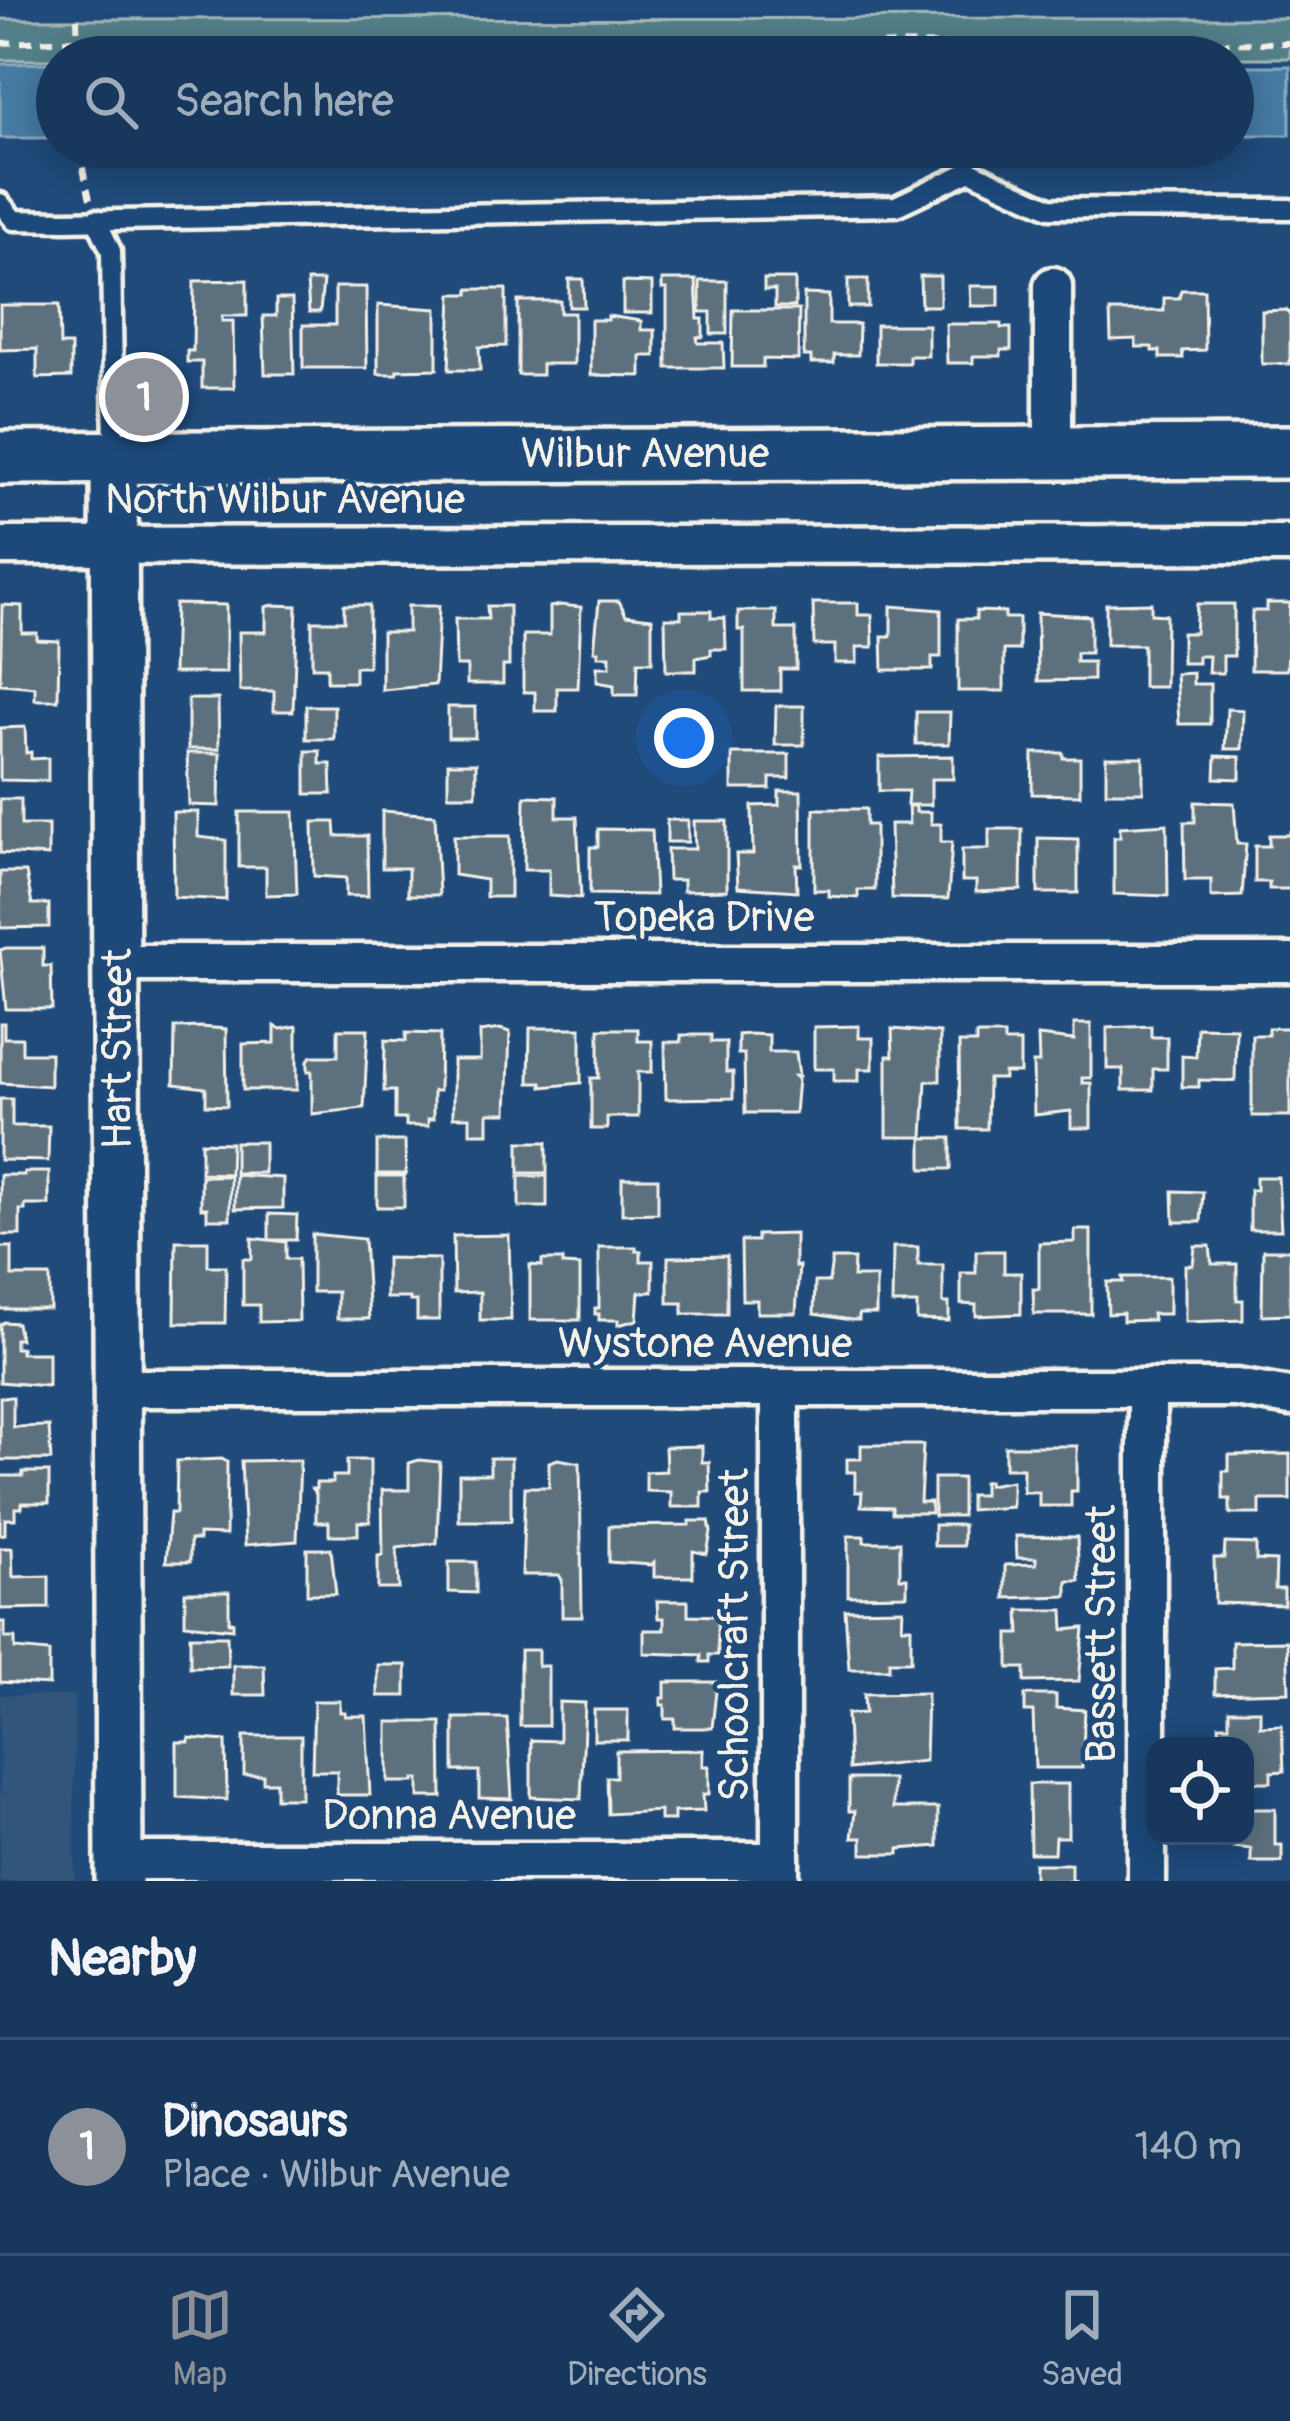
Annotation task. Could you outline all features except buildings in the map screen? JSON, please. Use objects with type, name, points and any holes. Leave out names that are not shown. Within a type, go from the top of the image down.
[{"type":"main road","name":"Wilbur Avenue","points":[[0,458],[1290,452]]},
{"type":"street","points":[[1053,286],[1053,453]]},
{"type":"street","name":"Hart Street","points":[[114,458],[119,1871]]},
{"type":"street","name":"North Wilbur Avenue","points":[[0,546],[1290,544]]},
{"type":"street","name":"Topeka Drive","points":[[118,963],[1290,963]]},
{"type":"street","name":"Wystone Avenue","points":[[119,1388],[1236,1388],[1290,1396]]},
{"type":"street","name":"Bassett Street","points":[[1147,1388],[1147,1881]]},
{"type":"street","name":"Schoolcraft Street","points":[[780,1389],[780,1871]]},
{"type":"street","name":"Donna Avenue","points":[[119,1871],[780,1871]]},
{"type":"lane","points":[[0,203],[14,220],[896,206],[970,171],[1050,208],[1290,209]]},
{"type":"lane","name":"Hart Street","points":[[97,220],[111,251],[114,458]]},
{"type":"path","points":[[77,18],[77,36]]},
{"type":"path","points":[[0,44],[36,42]]},
{"type":"path","points":[[1254,43],[1290,43]]},
{"type":"path","points":[[82,168],[97,220]]},
{"type":"shaded area","points":[[36,63],[36,138],[0,138],[0,64]]},
{"type":"shaded area","points":[[1254,66],[1290,66],[1290,135],[1254,135]]},
{"type":"shaded area","points":[[0,1695],[74,1696],[75,1881],[0,1881]]},
{"type":"green space","points":[[1290,18],[1290,58],[1254,58],[1254,36],[36,36],[36,60],[0,60],[0,19]]},
{"type":"place","name":"Dinosaurs","points":[[144,397]]}]
